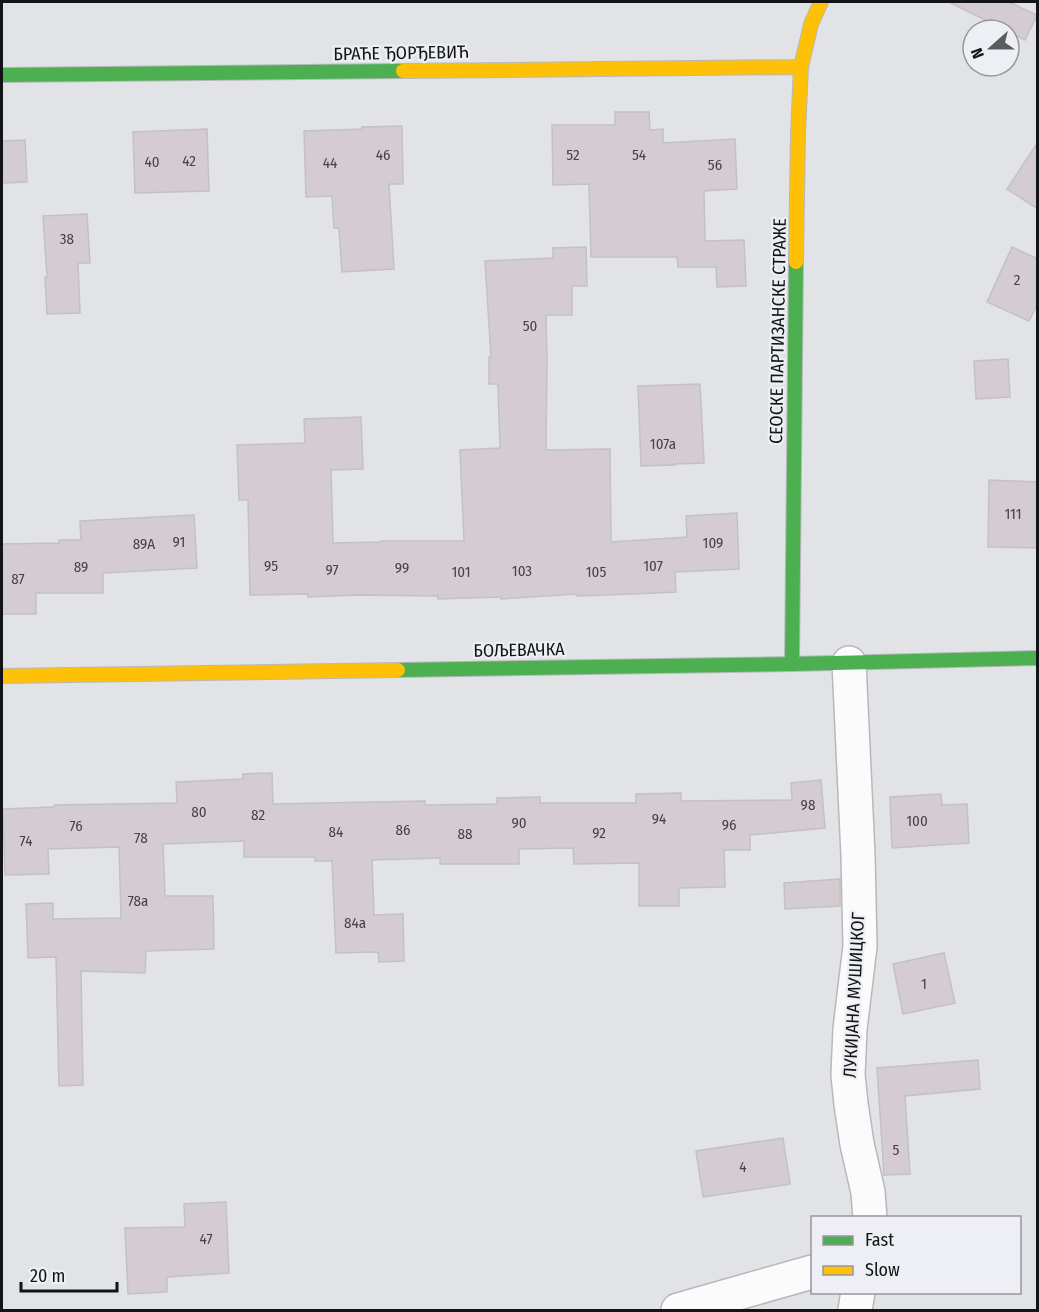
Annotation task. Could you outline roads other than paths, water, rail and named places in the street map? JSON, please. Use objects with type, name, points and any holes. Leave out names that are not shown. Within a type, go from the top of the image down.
[{"type":"street","name":"СЕОСКЕ ПАРТИЗАНСКЕ СТРАЖЕ","points":[[792,664],[798,133],[801,67],[811,24],[820,2]]},
{"type":"street","name":"БРАЋЕ ЂОРЂЕВИЋ","points":[[2,75],[801,67]]},
{"type":"street","name":"БОЉЕВАЧКА","points":[[2,676],[1038,658]]},
{"type":"street","name":"ЛУКИЈАНА МУШИЦКОГ","points":[[849,663],[860,946],[850,1029],[848,1075],[850,1104],[868,1192],[870,1216]]},
{"type":"street","points":[[678,1311],[811,1273]]},
{"type":"street","points":[[855,1311],[858,1294]]}]
